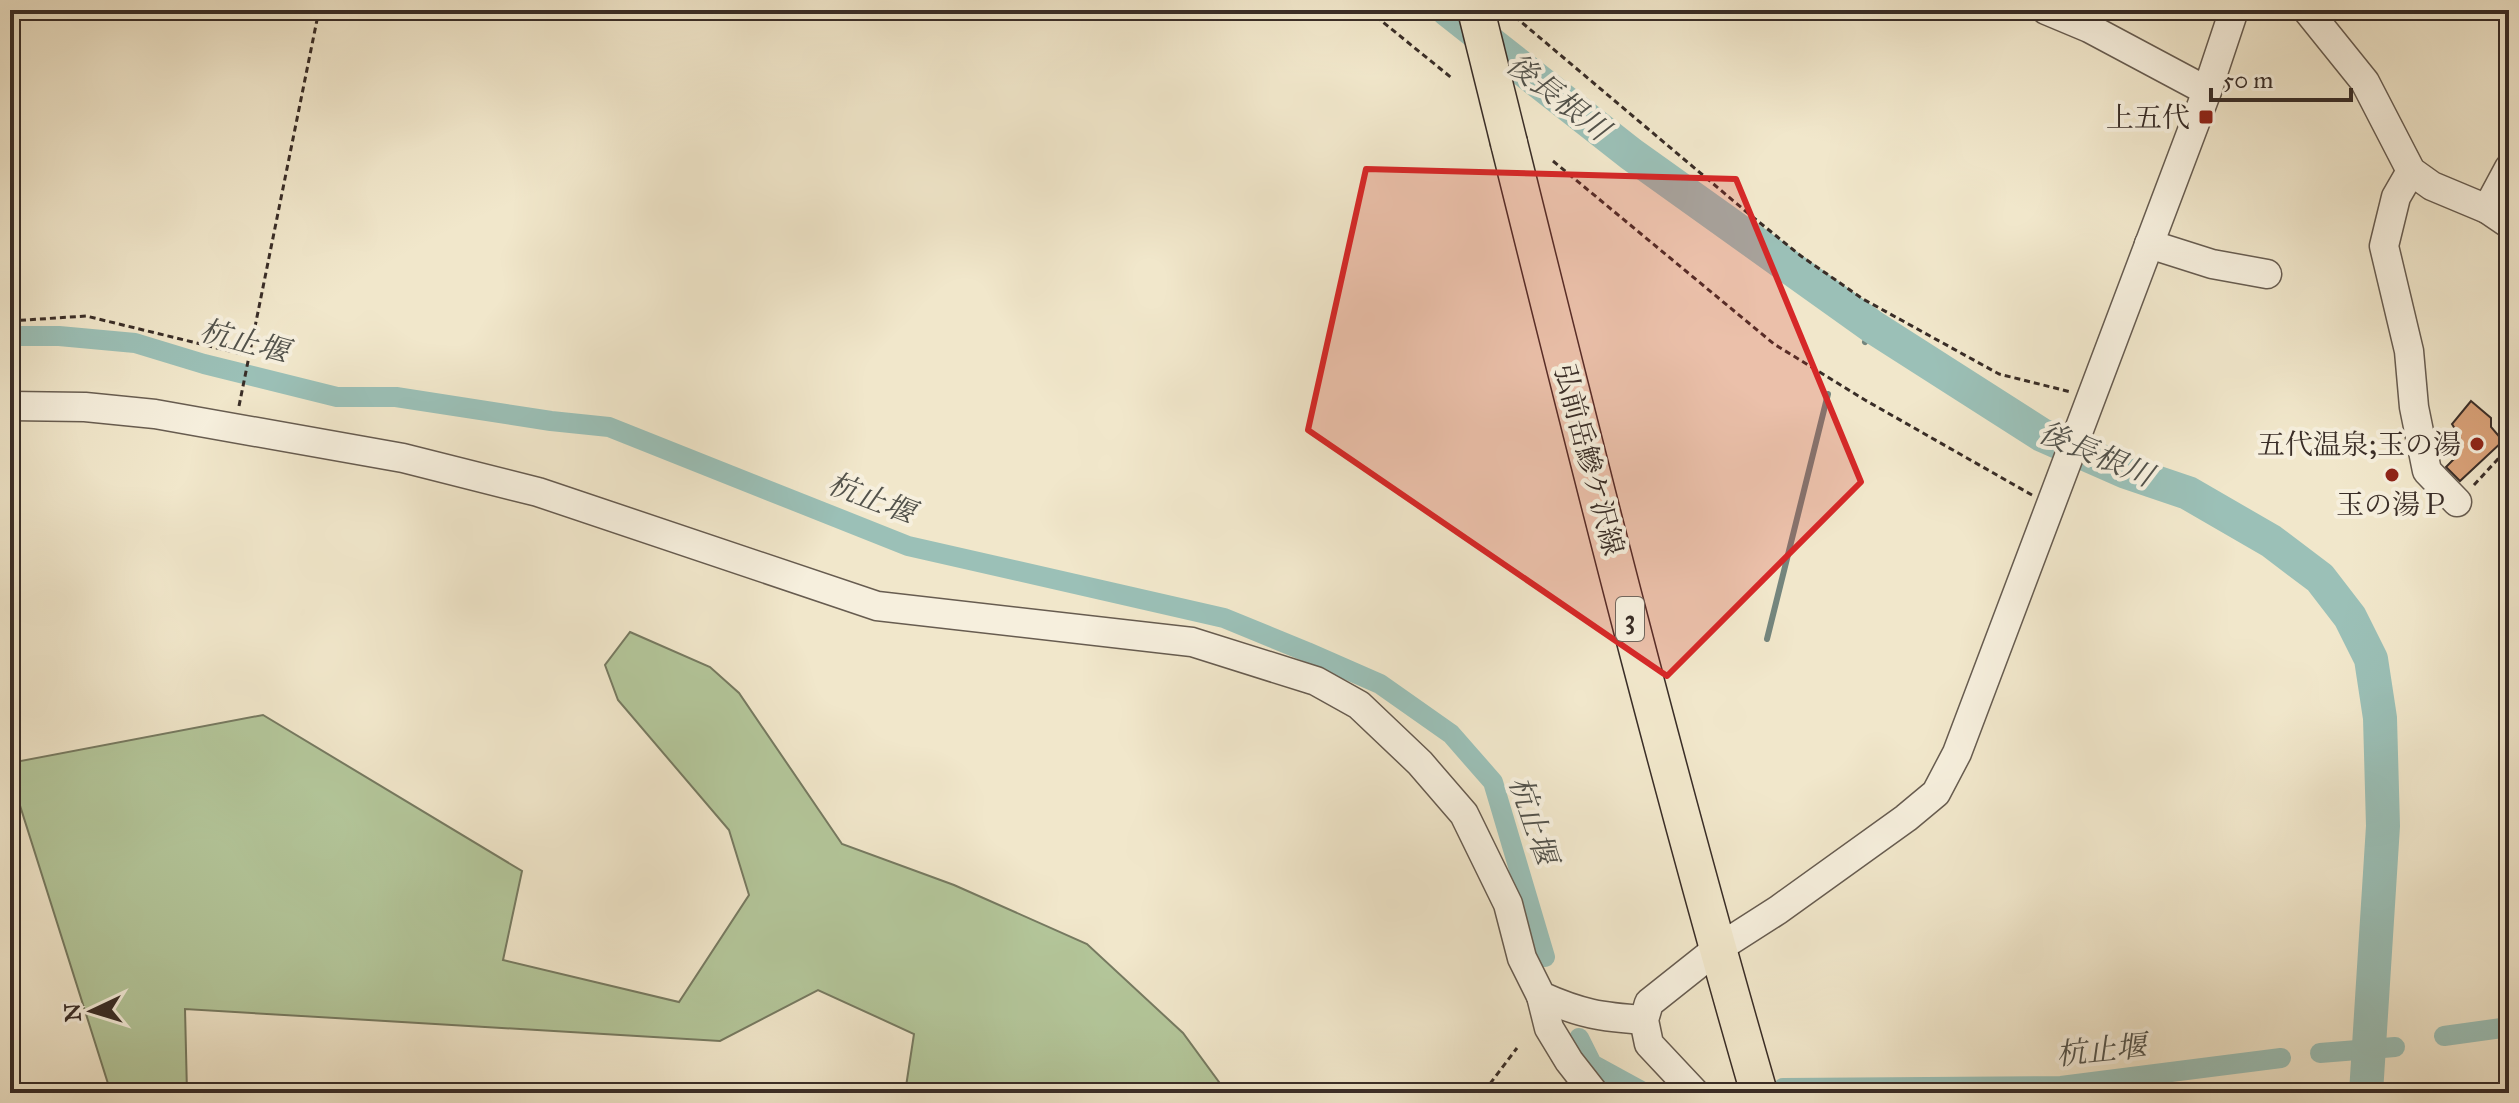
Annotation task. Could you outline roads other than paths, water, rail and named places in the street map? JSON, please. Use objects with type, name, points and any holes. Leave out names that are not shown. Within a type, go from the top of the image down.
[{"type":"main road","name":"弘前岳鰺ケ沢線","points":[[1476,10],[1565,371],[1717,949],[1759,1093]]},
{"type":"street","points":[[2046,10],[2089,28],[2207,91]]},
{"type":"street","points":[[1695,1093],[1649,1044],[1644,1020],[1649,1003],[1717,949],[1906,818],[1936,793],[1957,753],[2207,91],[2234,10]]},
{"type":"street","points":[[2307,10],[2365,82],[2411,171],[2432,186],[2498,217],[2509,168]]},
{"type":"street","points":[[2411,171],[2396,197],[2384,246],[2409,351],[2414,407],[2427,471],[2457,502]]},
{"type":"street","points":[[2149,244],[2212,264],[2267,274]]},
{"type":"street","points":[[10,406],[85,407],[155,414],[403,458],[538,492],[877,606],[1192,642],[1316,681],[1359,705],[1420,763],[1464,814],[1508,904],[1522,958],[1541,996],[1549,1028],[1594,1093]]},
{"type":"street","points":[[1541,996],[1578,1012],[1605,1018],[1644,1020]]},
{"type":"waterway","name":"後長根川","points":[[1448,10],[1631,154],[1873,327],[2042,435],[2126,472],[2188,493],[2271,541],[2320,578],[2350,617],[2371,659],[2380,718],[2383,826],[2366,1093]]},
{"type":"waterway","points":[[1865,342],[1873,327]]},
{"type":"waterway","name":"杭止堰","points":[[10,336],[59,336],[135,343],[204,364],[337,397],[396,397],[609,427],[908,546],[1224,618],[1380,684],[1451,734],[1493,782],[1545,957]]},
{"type":"waterway","points":[[1767,639],[1828,394]]},
{"type":"waterway","name":"杭止堰","points":[[2444,1036],[2509,1027]]},
{"type":"waterway","name":"杭止堰","points":[[1579,1038],[1592,1064],[1645,1093]]},
{"type":"waterway","name":"杭止堰","points":[[2320,1053],[2395,1047]]},
{"type":"waterway","name":"杭止堰","points":[[1783,1088],[2061,1086],[2281,1058]]},
{"type":"place","name":"上五代","points":[[2206,117]]},
{"type":"place","name":"五代温泉;玉の湯","points":[[2477,444]]},
{"type":"place","name":"玉の湯Ｐ","points":[[2392,475]]}]
